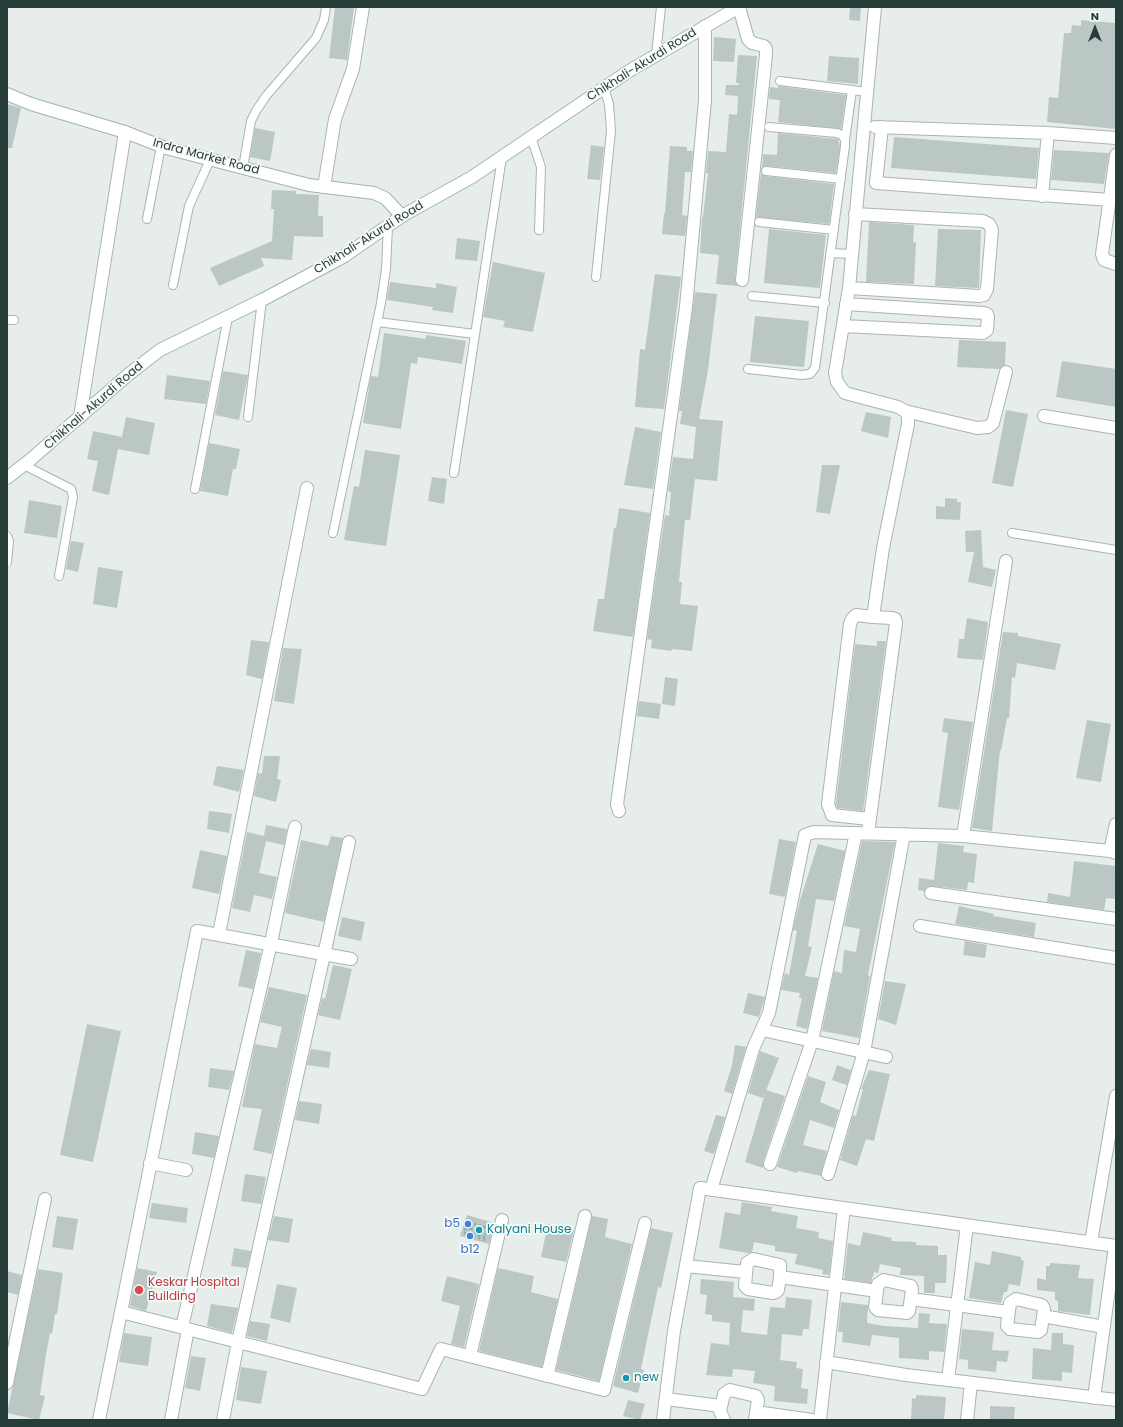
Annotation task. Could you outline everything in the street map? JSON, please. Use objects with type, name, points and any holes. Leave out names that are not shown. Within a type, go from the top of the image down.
[{"type":"street","points":[[324,187],[335,119],[353,69],[363,7]]},
{"type":"street","points":[[739,7],[748,39],[752,43],[764,46],[766,49],[742,280]]},
{"type":"street","name":"Chikhali-Akurdi Road","points":[[7,478],[129,374],[160,350],[262,300],[343,257],[402,216],[472,177],[604,88],[656,55],[739,7]]},
{"type":"street","points":[[875,7],[852,254],[836,373],[837,382],[845,393],[905,411],[977,428],[988,427],[993,423],[1006,372]]},
{"type":"street","points":[[619,811],[617,804],[686,307],[706,100],[705,26]]},
{"type":"street","name":"Indra Market Road","points":[[7,94],[32,104],[125,132],[160,146],[210,160],[324,187],[374,193],[385,198],[402,216]]},
{"type":"street","points":[[864,126],[1048,133],[1116,138]]},
{"type":"street","points":[[882,127],[876,183],[1110,200]]},
{"type":"street","points":[[80,417],[125,132]]},
{"type":"street","points":[[1042,196],[1048,133]]},
{"type":"street","points":[[1116,155],[1102,254],[1104,260],[1116,264]]},
{"type":"street","points":[[848,288],[979,296],[984,295],[987,289],[992,230],[989,224],[983,222],[855,214]]},
{"type":"street","points":[[843,326],[983,333],[987,330],[988,317],[987,314],[984,313],[846,304]]},
{"type":"street","points":[[873,617],[883,548],[908,424],[908,416],[905,411]]},
{"type":"street","points":[[1044,416],[1116,428]]},
{"type":"street","points":[[219,934],[307,488]]},
{"type":"street","points":[[963,836],[1006,561]]},
{"type":"street","points":[[770,1164],[812,1041],[862,833],[869,819],[896,623],[895,619],[892,618],[856,615],[850,624],[828,804],[832,815],[869,819]]},
{"type":"street","points":[[711,1190],[753,1049],[769,1013],[805,835],[814,832],[963,836],[1113,852],[1116,824]]},
{"type":"street","points":[[171,1420],[185,1328],[295,827]]},
{"type":"street","points":[[828,1174],[864,1052],[904,834]]},
{"type":"street","points":[[223,1420],[238,1342],[349,842]]},
{"type":"street","points":[[931,893],[1116,919]]},
{"type":"street","points":[[920,926],[1116,958]]},
{"type":"street","points":[[99,1420],[197,931],[351,958]]},
{"type":"street","points":[[762,1030],[886,1057]]},
{"type":"street","points":[[1091,1242],[1116,1096]]},
{"type":"street","points":[[150,1163],[186,1170]]},
{"type":"street","points":[[663,1420],[674,1331],[700,1188],[1115,1246],[1094,1398]]},
{"type":"street","points":[[7,1383],[45,1199]]},
{"type":"street","points":[[820,1420],[844,1208]]},
{"type":"street","points":[[547,1376],[585,1216]]},
{"type":"street","points":[[470,1356],[502,1220]]},
{"type":"street","points":[[121,1312],[422,1389],[441,1349],[604,1390],[645,1223]]},
{"type":"street","points":[[948,1380],[968,1225]]},
{"type":"street","points":[[754,1259],[780,1265],[780,1277],[778,1290],[773,1293],[748,1289],[744,1286],[747,1263],[754,1259]]},
{"type":"street","points":[[686,1266],[745,1272]]},
{"type":"street","points":[[780,1277],[877,1291]]},
{"type":"street","points":[[881,1281],[907,1284],[911,1286],[911,1299],[909,1311],[907,1313],[878,1310],[875,1307],[878,1284],[881,1281]]},
{"type":"street","points":[[911,1299],[1008,1312]]},
{"type":"street","points":[[1016,1299],[1042,1305],[1044,1309],[1043,1316],[1041,1330],[1035,1333],[1010,1329],[1007,1326],[1010,1303],[1016,1299]]},
{"type":"street","points":[[1043,1316],[1104,1327]]},
{"type":"street","points":[[826,1362],[948,1380],[1116,1400]]},
{"type":"street","points":[[967,1420],[971,1383]]},
{"type":"street","points":[[724,1420],[721,1417],[721,1406],[724,1394],[730,1390],[756,1396],[758,1400],[755,1416],[812,1420]]},
{"type":"street","points":[[666,1399],[721,1406]]},
{"type":"lane","points":[[243,168],[251,121],[256,111],[266,96],[316,38],[324,20],[326,7]]},
{"type":"lane","points":[[656,55],[661,7]]},
{"type":"lane","points":[[780,82],[867,92]]},
{"type":"lane","points":[[596,277],[611,131],[610,104],[604,88]]},
{"type":"lane","points":[[748,369],[802,375],[810,374],[815,368],[825,303],[852,90]]},
{"type":"lane","points":[[769,126],[837,133],[842,135],[845,140]]},
{"type":"lane","points":[[531,137],[541,168],[539,230]]},
{"type":"lane","points":[[147,219],[160,146]]},
{"type":"lane","points":[[454,474],[502,157]]},
{"type":"lane","points":[[173,285],[189,206],[210,160]]},
{"type":"lane","points":[[766,171],[841,179]]},
{"type":"lane","points":[[759,222],[834,230]]},
{"type":"lane","points":[[332,532],[377,322],[386,269],[388,226]]},
{"type":"lane","points":[[831,253],[852,254]]},
{"type":"lane","points":[[752,296],[825,303]]},
{"type":"lane","points":[[248,417],[262,300]]},
{"type":"lane","points":[[195,489],[228,317]]},
{"type":"lane","points":[[377,322],[475,334]]},
{"type":"lane","points":[[24,465],[64,485],[70,489],[72,493],[73,497],[59,576]]},
{"type":"lane","points":[[1012,533],[1116,550]]},
{"type":"lane","points":[[7,536],[9,541],[9,554],[7,562]]},
{"type":"path","points":[[489,1229],[468,1222],[468,1227],[464,1233],[489,1241]]},
{"type":"path","points":[[468,1227],[490,1234],[492,1228],[471,1222],[468,1232],[487,1238]]},
{"type":"path","points":[[468,1227],[491,1235]]},
{"type":"building","points":[[335,7],[354,7],[347,60],[329,58]]},
{"type":"building","points":[[850,7],[861,7],[860,21],[849,20]]},
{"type":"building","points":[[1081,20],[1116,23],[1116,129],[1047,122],[1049,97],[1058,98],[1064,33],[1071,33],[1072,25],[1081,26]]},
{"type":"building","points":[[714,37],[736,39],[734,62],[713,61]]},
{"type":"building","points":[[738,55],[757,56],[735,279],[738,286],[716,284],[719,255],[700,253],[702,217],[708,173],[706,173],[708,151],[726,152],[729,114],[737,115],[738,96],[725,95],[726,85],[739,85],[739,83],[736,83]]},
{"type":"building","points":[[829,56],[859,58],[858,84],[827,81]]},
{"type":"building","points":[[778,86],[846,95],[841,129],[778,122],[780,100],[769,99],[770,87],[778,88]]},
{"type":"building","points":[[7,104],[21,108],[12,148],[7,148]]},
{"type":"building","points":[[255,128],[275,132],[270,161],[250,157]]},
{"type":"building","points":[[778,133],[838,139],[840,146],[836,173],[767,166],[762,168],[763,154],[777,155]]},
{"type":"building","points":[[894,137],[1039,148],[1036,179],[891,168]]},
{"type":"building","points":[[591,145],[604,147],[600,180],[587,179]]},
{"type":"building","points":[[670,146],[687,147],[687,151],[693,151],[691,172],[685,172],[682,215],[687,216],[685,236],[662,234]]},
{"type":"building","points":[[1054,150],[1109,153],[1104,184],[1051,180]]},
{"type":"building","points":[[761,173],[765,176],[834,184],[829,224],[756,217]]},
{"type":"building","points":[[272,190],[296,191],[296,194],[319,195],[318,216],[323,216],[323,237],[294,236],[292,260],[261,258],[264,266],[219,286],[210,268],[272,241],[274,209],[271,209]]},
{"type":"building","points":[[869,222],[914,225],[913,242],[916,243],[914,284],[866,282]]},
{"type":"building","points":[[769,229],[826,235],[820,288],[764,283]]},
{"type":"building","points":[[938,229],[981,230],[979,288],[935,286]]},
{"type":"building","points":[[457,238],[480,241],[477,261],[455,259]]},
{"type":"building","points":[[493,262],[545,273],[533,332],[503,327],[505,321],[483,317]]},
{"type":"building","points":[[655,274],[681,277],[664,409],[635,407],[640,349],[645,350]]},
{"type":"building","points":[[390,282],[436,288],[436,283],[457,287],[453,313],[432,310],[433,307],[387,300]]},
{"type":"building","points":[[695,292],[717,294],[708,370],[699,419],[723,421],[717,481],[695,479],[690,520],[685,520],[679,582],[682,582],[680,604],[698,606],[692,651],[672,649],[671,651],[651,648],[652,640],[647,639],[665,515],[669,516],[671,492],[668,491],[673,457],[693,459],[696,427],[680,424],[682,411],[679,411]]},
{"type":"building","points":[[755,316],[809,321],[804,367],[750,362]]},
{"type":"building","points":[[384,333],[426,339],[426,335],[466,341],[462,364],[418,357],[417,364],[411,363],[401,429],[363,423],[371,376],[378,377]]},
{"type":"building","points":[[959,340],[1006,342],[1005,365],[999,369],[957,367]]},
{"type":"building","points":[[1062,361],[1116,369],[1116,407],[1056,397]]},
{"type":"building","points":[[223,371],[248,375],[239,420],[215,415]]},
{"type":"building","points":[[167,375],[210,381],[206,404],[164,399]]},
{"type":"building","points":[[1006,410],[1028,414],[1013,487],[992,483]]},
{"type":"building","points":[[866,412],[891,417],[888,438],[861,431]]},
{"type":"building","points":[[126,417],[155,423],[149,455],[118,449],[109,495],[92,491],[98,461],[87,459],[93,431],[122,437]]},
{"type":"building","points":[[635,427],[661,432],[653,489],[624,485]]},
{"type":"building","points":[[209,443],[240,449],[236,469],[233,469],[228,496],[200,491]]},
{"type":"building","points":[[365,450],[400,455],[386,546],[344,540],[354,486],[359,487]]},
{"type":"building","points":[[822,465],[840,465],[830,514],[816,512]]},
{"type":"building","points":[[432,477],[447,479],[444,504],[428,501]]},
{"type":"building","points":[[945,498],[957,499],[957,502],[961,502],[960,520],[936,519],[936,506],[945,507]]},
{"type":"building","points":[[29,500],[62,506],[57,538],[24,533]]},
{"type":"building","points":[[619,508],[650,513],[633,637],[593,631],[598,599],[604,599],[614,528],[616,528]]},
{"type":"building","points":[[981,530],[983,567],[996,570],[992,587],[968,582],[974,552],[966,552],[965,531]]},
{"type":"building","points":[[71,541],[84,543],[78,572],[66,569]]},
{"type":"building","points":[[98,567],[123,571],[117,608],[93,604]]},
{"type":"building","points":[[967,618],[988,622],[983,660],[957,658],[959,639],[964,639]]},
{"type":"building","points":[[1003,632],[1018,633],[1018,636],[1061,644],[1055,670],[1017,663],[1015,678],[1012,677],[1009,718],[1007,718],[1001,751],[1000,750],[992,831],[972,828]]},
{"type":"building","points":[[251,640],[269,642],[262,679],[246,675]]},
{"type":"building","points":[[877,641],[886,641],[863,811],[837,808],[836,803],[855,644],[877,646]]},
{"type":"building","points":[[283,648],[302,649],[294,704],[274,701]]},
{"type":"building","points":[[665,677],[678,679],[675,706],[662,704]]},
{"type":"building","points":[[639,701],[661,704],[659,719],[637,716]]},
{"type":"building","points":[[944,718],[973,722],[959,810],[938,807],[948,733],[942,732]]},
{"type":"building","points":[[1087,720],[1111,724],[1101,782],[1076,778]]},
{"type":"building","points":[[264,756],[280,756],[277,779],[281,780],[276,802],[254,796],[258,773],[262,774]]},
{"type":"building","points":[[217,766],[244,770],[239,792],[213,785]]},
{"type":"building","points":[[209,811],[232,814],[229,833],[207,829]]},
{"type":"building","points":[[266,825],[287,829],[284,845],[266,841],[259,873],[277,877],[272,899],[254,895],[250,912],[232,908],[247,832],[264,836]]},
{"type":"building","points":[[331,836],[343,838],[324,922],[285,913],[301,840],[328,846]]},
{"type":"building","points":[[779,839],[796,842],[785,897],[769,894]]},
{"type":"building","points":[[862,841],[895,842],[868,975],[870,976],[859,1038],[822,1031],[834,971],[842,973],[844,950],[856,952],[860,929],[844,926]]},
{"type":"building","points":[[938,843],[964,846],[963,852],[977,854],[974,883],[968,882],[967,890],[928,886],[924,891],[918,890],[919,878],[934,880]]},
{"type":"building","points":[[818,844],[845,851],[834,901],[816,899],[808,946],[812,947],[805,976],[818,978],[807,1029],[796,1026],[802,998],[799,998],[800,993],[781,990],[785,973],[789,975],[797,931],[793,930],[800,900]]},
{"type":"building","points":[[200,850],[227,856],[219,894],[192,888]]},
{"type":"building","points":[[1074,861],[1116,866],[1116,899],[1106,898],[1104,910],[1047,902],[1048,893],[1070,897]]},
{"type":"building","points":[[959,906],[994,914],[993,916],[1036,923],[1034,937],[955,924]]},
{"type":"building","points":[[342,917],[365,922],[361,941],[338,936]]},
{"type":"building","points":[[965,941],[987,945],[985,958],[963,955]]},
{"type":"building","points":[[246,950],[261,953],[253,989],[238,986]]},
{"type":"building","points":[[333,965],[352,969],[340,1020],[318,1015],[322,998],[325,999]]},
{"type":"building","points":[[885,981],[906,984],[896,1025],[878,1019]]},
{"type":"building","points":[[269,987],[307,995],[272,1154],[253,1150],[262,1109],[242,1107],[255,1044],[277,1048],[282,1027],[260,1022]]},
{"type":"building","points":[[748,993],[765,997],[759,1017],[743,1013]]},
{"type":"building","points":[[87,1024],[121,1031],[93,1162],[60,1155]]},
{"type":"building","points":[[735,1045],[746,1047],[732,1094],[724,1091],[732,1065]]},
{"type":"building","points":[[311,1049],[331,1052],[329,1068],[307,1065]]},
{"type":"building","points":[[760,1051],[779,1058],[763,1098],[748,1093]]},
{"type":"building","points":[[837,1065],[851,1070],[847,1085],[832,1080]]},
{"type":"building","points":[[210,1068],[234,1071],[229,1090],[208,1087]]},
{"type":"building","points":[[869,1070],[890,1074],[874,1141],[866,1139],[857,1166],[840,1160],[853,1115],[856,1116],[863,1089],[861,1089]]},
{"type":"building","points":[[808,1076],[826,1082],[820,1102],[839,1110],[834,1128],[810,1120],[803,1145],[827,1151],[821,1176],[798,1171],[797,1173],[777,1167]]},
{"type":"building","points":[[766,1090],[785,1096],[763,1162],[763,1168],[745,1162]]},
{"type":"building","points":[[299,1101],[322,1104],[319,1124],[295,1120]]},
{"type":"building","points":[[716,1115],[725,1117],[714,1154],[704,1151]]},
{"type":"building","points":[[195,1132],[219,1136],[214,1158],[192,1154]]},
{"type":"building","points":[[245,1174],[266,1177],[261,1204],[241,1201]]},
{"type":"building","points":[[742,1202],[772,1207],[771,1211],[798,1216],[796,1228],[819,1232],[818,1238],[833,1241],[829,1275],[822,1274],[823,1270],[795,1264],[797,1254],[775,1251],[775,1246],[754,1242],[752,1252],[748,1253],[719,1248],[725,1212],[740,1215]]},
{"type":"building","points":[[152,1203],[188,1208],[186,1223],[149,1218]]},
{"type":"building","name":"Kalyani House","points":[[467,1215],[494,1223],[489,1244],[460,1236]]},
{"type":"building","points":[[57,1216],[78,1219],[73,1250],[52,1247]]},
{"type":"building","points":[[274,1216],[293,1219],[289,1243],[268,1240]]},
{"type":"building","points":[[592,1216],[608,1219],[605,1237],[632,1244],[599,1381],[556,1370]]},
{"type":"building","points":[[548,1224],[574,1230],[566,1262],[541,1257]]},
{"type":"building","points":[[651,1228],[673,1233],[661,1288],[658,1287],[641,1369],[644,1370],[638,1393],[613,1386]]},
{"type":"building","points":[[863,1232],[892,1238],[891,1241],[916,1242],[916,1245],[938,1246],[938,1255],[947,1255],[946,1283],[935,1283],[935,1293],[924,1293],[924,1276],[900,1275],[901,1268],[880,1264],[878,1273],[874,1272],[871,1283],[844,1279],[848,1243],[860,1246]]},
{"type":"building","points":[[234,1248],[251,1251],[247,1268],[231,1266]]},
{"type":"building","points":[[992,1251],[1021,1257],[1021,1260],[1024,1261],[1020,1286],[1009,1284],[1007,1292],[1004,1292],[1001,1303],[969,1298],[975,1262],[990,1265]]},
{"type":"building","points":[[1050,1263],[1080,1265],[1078,1278],[1094,1279],[1090,1315],[1058,1311],[1058,1301],[1055,1300],[1055,1292],[1037,1290],[1037,1278],[1046,1280],[1046,1266],[1050,1266]]},
{"type":"building","name":"Keskar Hospital Building","points":[[137,1268],[157,1272],[146,1311],[130,1306]]},
{"type":"building","points":[[498,1268],[534,1276],[531,1292],[558,1299],[542,1367],[479,1351]]},
{"type":"building","points":[[38,1269],[63,1273],[57,1314],[55,1314],[52,1334],[50,1333],[46,1355],[40,1395],[45,1396],[39,1420],[7,1413]]},
{"type":"building","points":[[7,1271],[22,1275],[18,1295],[7,1292]]},
{"type":"building","points":[[447,1276],[479,1284],[464,1347],[451,1344],[460,1306],[441,1301]]},
{"type":"building","points":[[701,1279],[734,1282],[733,1297],[755,1299],[754,1311],[743,1310],[741,1332],[767,1335],[770,1307],[785,1308],[786,1297],[812,1300],[809,1329],[803,1329],[802,1336],[782,1334],[780,1360],[797,1362],[796,1368],[803,1369],[801,1388],[808,1389],[807,1404],[774,1401],[775,1386],[753,1383],[755,1371],[733,1369],[732,1377],[706,1375],[711,1343],[729,1345],[730,1323],[712,1321],[712,1315],[705,1314],[707,1295],[700,1294]]},
{"type":"building","points":[[277,1284],[297,1288],[290,1323],[270,1318]]},
{"type":"building","points":[[841,1302],[868,1305],[867,1323],[884,1326],[918,1328],[919,1313],[930,1314],[929,1323],[947,1324],[944,1352],[929,1351],[929,1360],[899,1358],[899,1338],[872,1335],[870,1346],[842,1342],[843,1332],[838,1332]]},
{"type":"building","points":[[211,1304],[238,1308],[232,1333],[207,1326]]},
{"type":"building","points":[[250,1321],[270,1324],[267,1341],[247,1336]]},
{"type":"building","points":[[962,1329],[994,1332],[992,1350],[1009,1351],[1007,1362],[997,1361],[996,1372],[968,1369],[968,1360],[959,1359]]},
{"type":"building","points":[[124,1333],[152,1337],[148,1366],[119,1362]]},
{"type":"building","points":[[1052,1333],[1063,1333],[1063,1344],[1074,1345],[1072,1373],[1062,1372],[1062,1381],[1032,1379],[1033,1348],[1051,1350]]},
{"type":"building","points":[[191,1356],[206,1358],[200,1391],[185,1388]]},
{"type":"building","points":[[241,1367],[267,1371],[261,1404],[236,1400]]},
{"type":"building","points":[[916,1395],[946,1397],[944,1420],[911,1420],[912,1398],[916,1399]]},
{"type":"building","points":[[628,1400],[645,1404],[640,1420],[623,1416]]},
{"type":"building","points":[[990,1406],[1015,1407],[1014,1420],[990,1420]]},
{"type":"place","name":"b5","points":[[468,1224]]},
{"type":"place","name":"Kalyani House","points":[[479,1230]]},
{"type":"place","name":"b12","points":[[470,1236]]},
{"type":"place","name":"Keskar Hospital Building","points":[[139,1290]]},
{"type":"place","name":"new","points":[[626,1378]]}]
